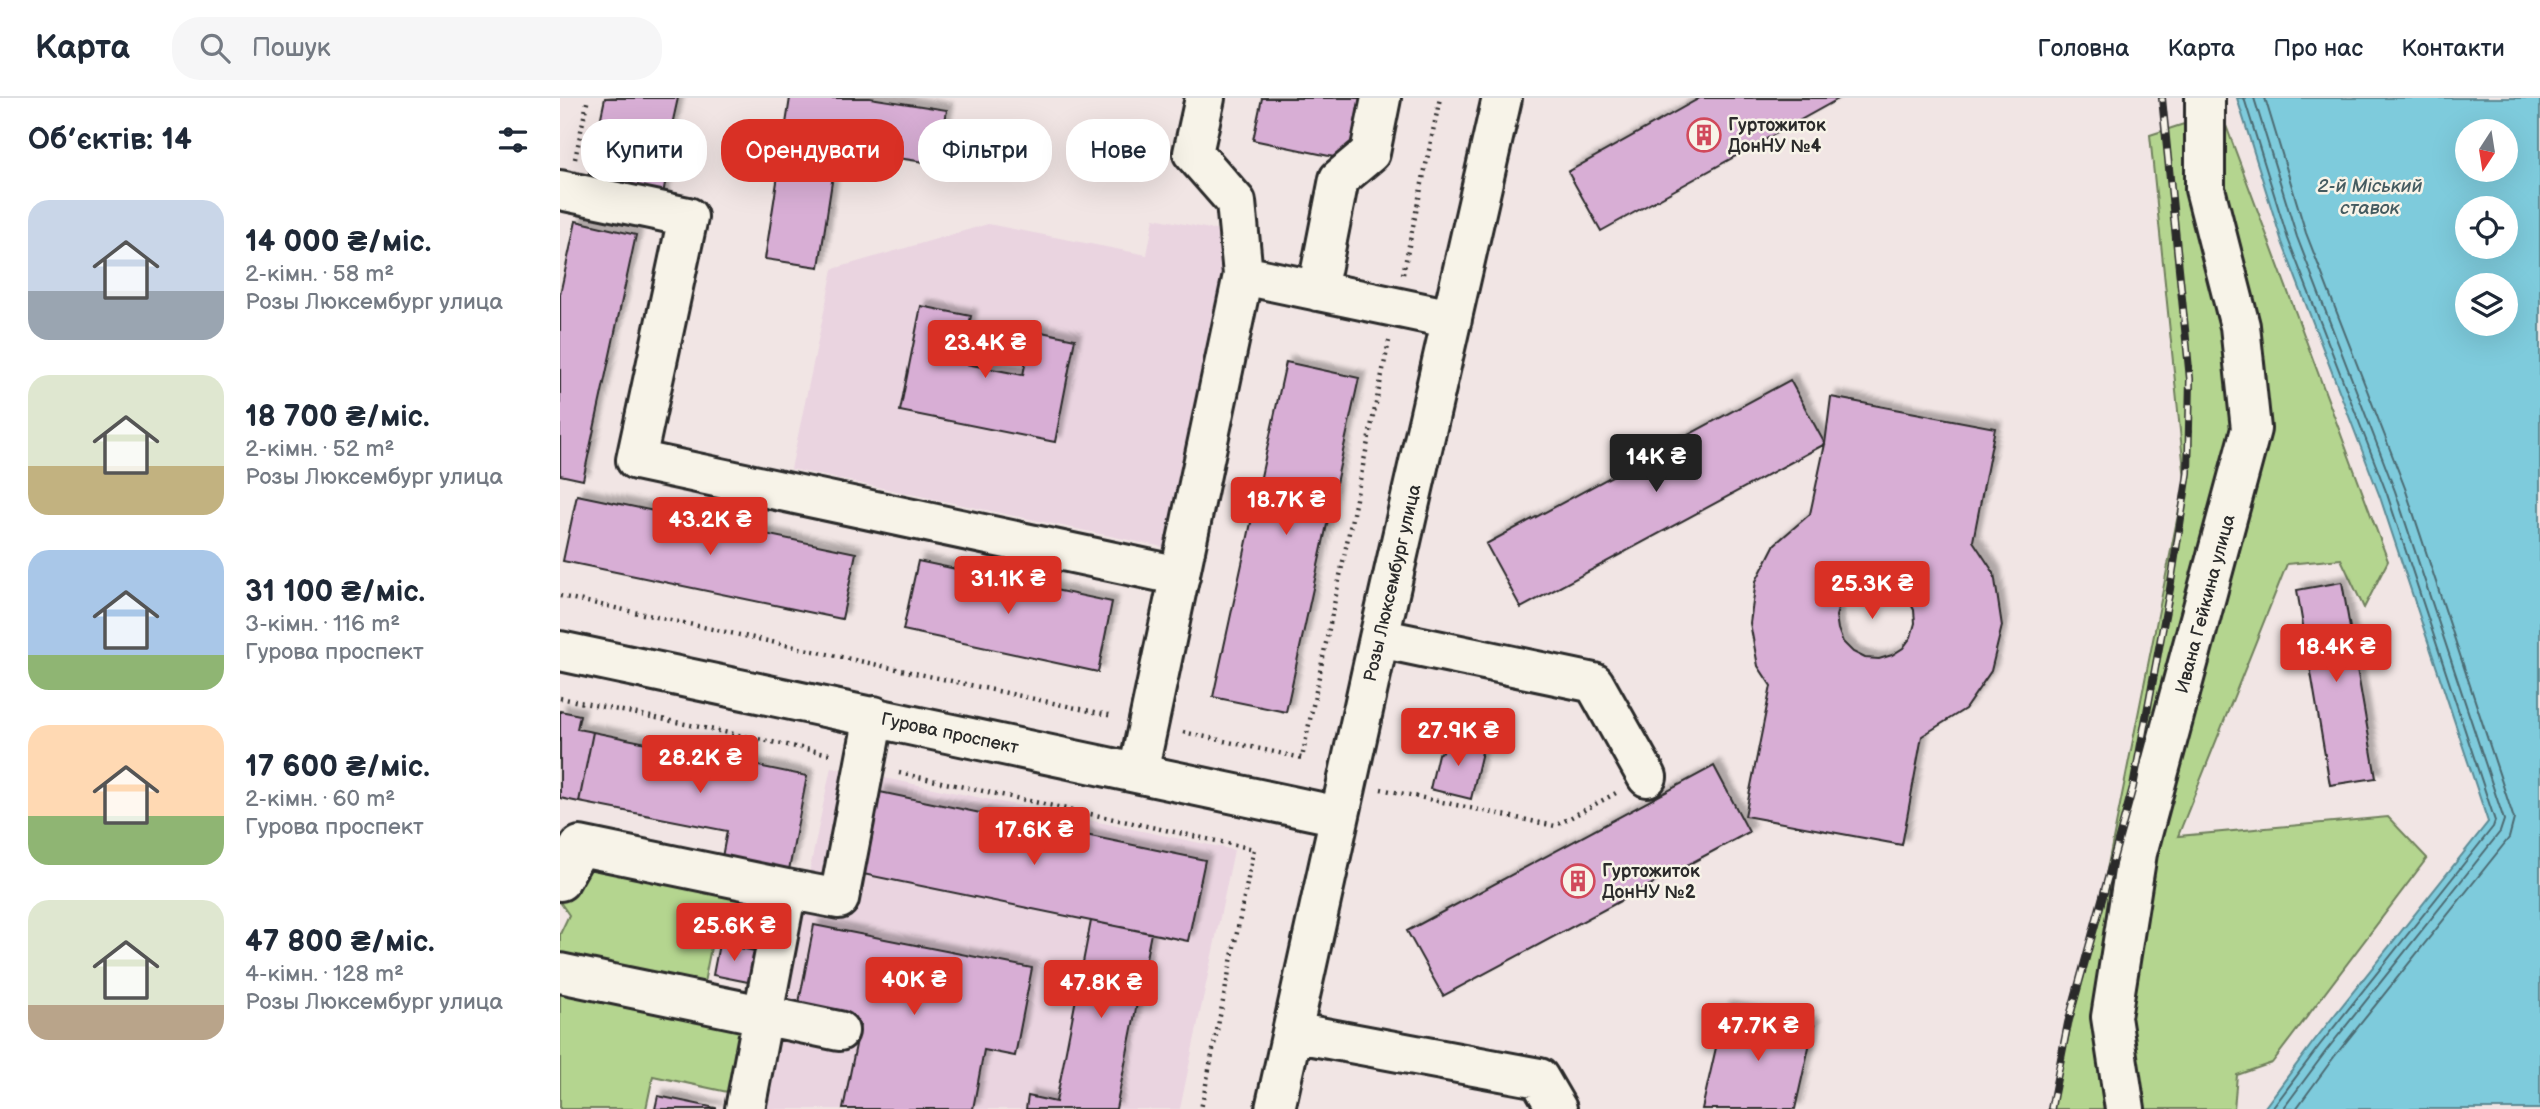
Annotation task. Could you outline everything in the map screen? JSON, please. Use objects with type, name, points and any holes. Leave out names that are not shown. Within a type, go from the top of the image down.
[{"type":"street","points":[[1138,773],[1243,275],[1236,202],[1194,153],[1205,98]]},
{"type":"street","points":[[1317,291],[1339,178],[1370,153],[1381,98]]},
{"type":"street","name":"Розы Люксембург улица","points":[[1275,1109],[1502,98]]},
{"type":"street","name":"Ивана Гейкина улица","points":[[2125,1109],[2111,1017],[2137,853],[2251,429],[2240,327],[2205,189],[2205,98]]},
{"type":"street","points":[[560,190],[688,217],[636,460],[1180,576]]},
{"type":"street","points":[[1243,275],[1452,319]]},
{"type":"street","points":[[1379,638],[1594,683],[1647,776]]},
{"type":"street","name":"Гурова проспект","points":[[560,651],[1339,817]]},
{"type":"street","points":[[560,881],[580,846],[839,899],[874,716]]},
{"type":"street","points":[[745,1109],[787,889]]},
{"type":"street","points":[[560,973],[839,1031]]},
{"type":"street","points":[[1292,1032],[1539,1078],[1557,1109]]},
{"type":"path","points":[[560,596],[1302,758],[1440,98]]},
{"type":"path","points":[[560,698],[827,753],[901,774],[1254,849],[1201,1109]]},
{"type":"path","points":[[1380,788],[1555,825],[1647,776]]},
{"type":"shaded area","points":[[1154,218],[1225,232],[1230,251],[1167,548],[791,469],[833,269],[988,224],[1147,255]]},
{"type":"shaded area","points":[[831,767],[1234,850],[1180,1109],[760,1109]]},
{"type":"green space","points":[[2221,112],[2388,561],[2364,608],[2341,559],[2287,564],[2178,836],[2388,817],[2427,858],[2272,1063],[2237,1075],[2234,1109],[2051,1109],[2101,900],[2185,480],[2150,135]]},
{"type":"green space","points":[[587,866],[784,891],[771,954],[712,942],[701,998],[560,969],[560,934],[569,915],[560,902],[570,880]]},
{"type":"green space","points":[[560,986],[751,1025],[737,1094],[653,1076],[646,1109],[560,1109]]},
{"type":"water","name":"2-й Міський ставок","points":[[2237,98],[2540,98],[2540,1109],[2265,1107],[2488,822],[2380,497],[2282,242]]},
{"type":"building","points":[[605,98],[678,98],[673,119],[601,119]]},
{"type":"building","points":[[790,98],[870,98],[947,110],[946,119],[918,119],[918,161],[904,159],[904,119],[787,119]]},
{"type":"building","points":[[1262,98],[1360,98],[1348,160],[1253,140]]},
{"type":"building","name":"Гуртожиток ДонНУ №4","points":[[1700,98],[1840,98],[1601,231],[1568,172]]},
{"type":"building","points":[[587,182],[665,182],[662,199]]},
{"type":"building","points":[[777,182],[832,182],[819,267],[765,259]]},
{"type":"building","points":[[576,221],[636,235],[583,480],[560,475],[560,294]]},
{"type":"building","points":[[921,306],[971,316],[961,363],[1023,375],[1032,330],[1075,339],[1055,442],[900,411]]},
{"type":"building","points":[[1286,362],[1359,378],[1286,712],[1213,697]]},
{"type":"building","points":[[1790,380],[1825,444],[1521,608],[1486,544]]},
{"type":"building","points":[[1831,397],[1995,428],[1973,541],[1994,573],[2002,626],[1991,671],[1965,709],[1922,736],[1902,845],[1745,816],[1771,686],[1758,666],[1750,623],[1756,581],[1775,544],[1810,514],[1825,444]],"holes":[[[1886,582],[1899,588],[1908,598],[1914,610],[1915,623],[1911,637],[1903,648],[1879,659],[1865,658],[1853,652],[1843,642],[1836,616],[1840,603],[1848,592],[1859,584]]]},
{"type":"building","points":[[577,495],[856,553],[842,619],[563,561]]},
{"type":"building","points":[[918,561],[1112,602],[1098,672],[903,630]]},
{"type":"building","points":[[2342,582],[2376,778],[2330,785],[2297,590]]},
{"type":"building","points":[[560,711],[580,715],[577,729],[593,732],[579,802],[560,798]]},
{"type":"building","points":[[593,732],[807,776],[789,870],[722,857],[727,831],[579,802]]},
{"type":"building","points":[[1470,736],[1485,739],[1471,799],[1430,789],[1438,754]]},
{"type":"building","name":"Гуртожиток ДонНУ №2","points":[[1714,766],[1749,832],[1443,996],[1407,931]]},
{"type":"building","points":[[880,792],[1205,860],[1188,941],[863,874]]},
{"type":"building","points":[[1091,921],[1151,933],[1116,1109],[1026,1109],[1028,1096],[1056,1102]]},
{"type":"building","points":[[814,925],[1032,968],[1015,1056],[984,1050],[973,1109],[843,1109],[860,1025],[797,1013]]},
{"type":"building","points":[[719,944],[755,951],[748,982],[713,975]]},
{"type":"building","points":[[1725,1008],[1814,1025],[1795,1109],[1702,1109]]},
{"type":"building","points":[[658,1096],[716,1108],[716,1109],[655,1109]]},
{"type":"railway","points":[[2051,1109],[2068,1023],[2133,787],[2170,589],[2188,473],[2190,379],[2162,98]]},
{"type":"place","name":"Гуртожиток ДонНУ №4","points":[[1704,135]]},
{"type":"place","name":"Гуртожиток ДонНУ №2","points":[[1578,881]]}]
